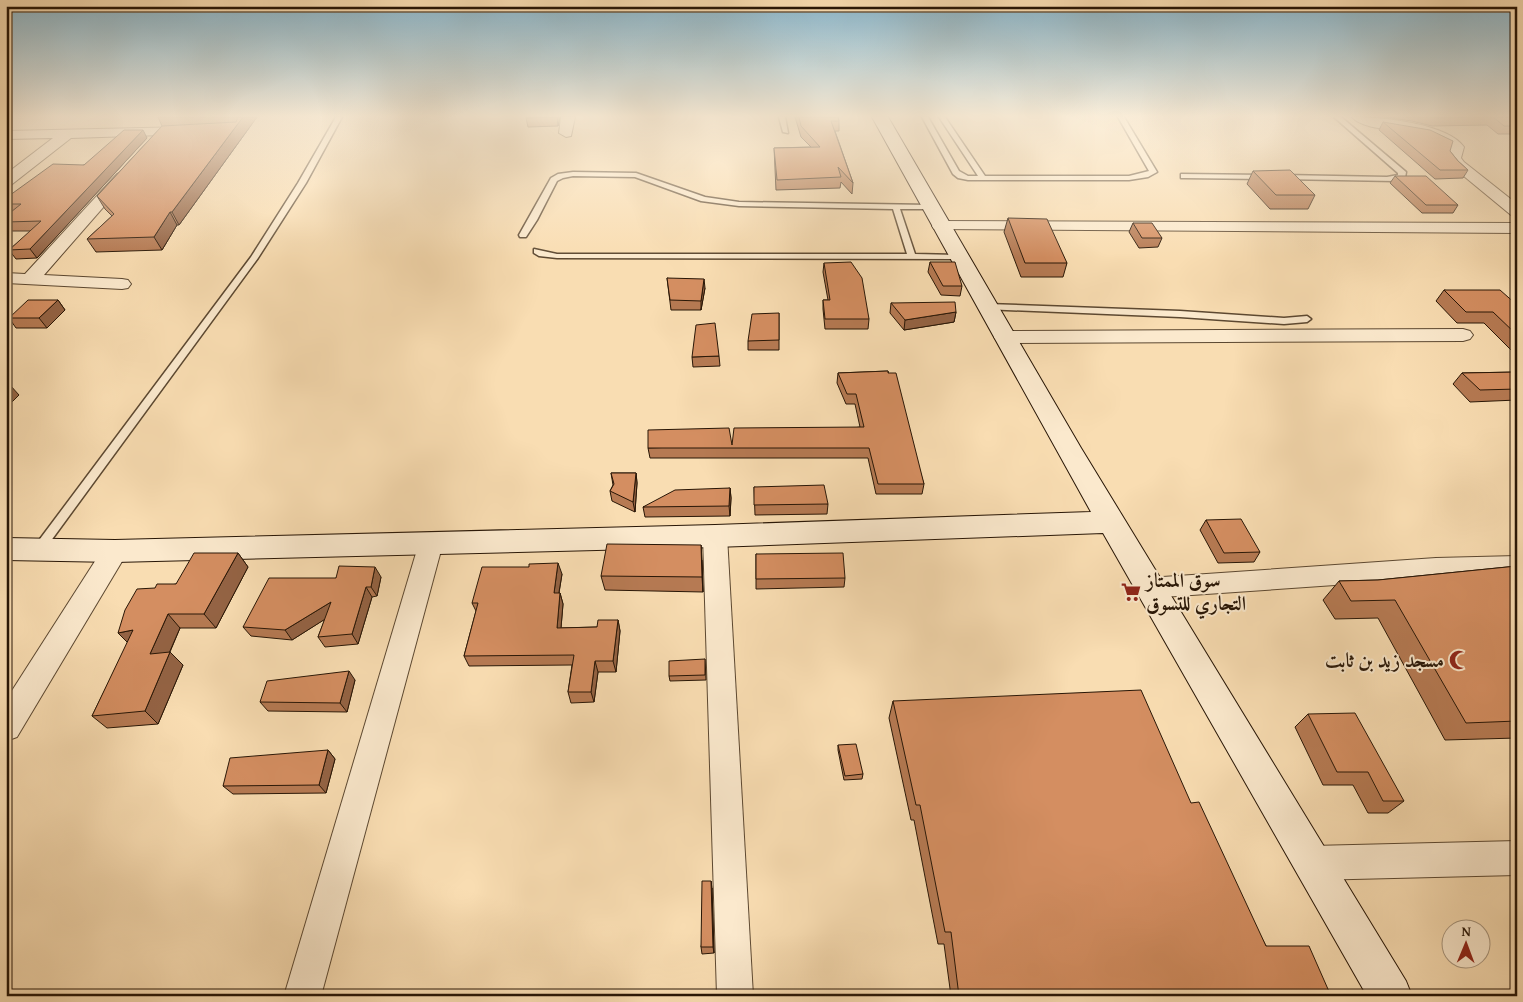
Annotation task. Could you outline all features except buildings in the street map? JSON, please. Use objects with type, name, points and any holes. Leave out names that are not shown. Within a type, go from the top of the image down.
[{"type":"main road","points":[[906,164],[1148,588],[1391,996]]},
{"type":"main road","points":[[6,549],[115,551],[715,536],[1111,522]]},
{"type":"street","points":[[6,182],[29,164]]},
{"type":"street","points":[[1458,164],[1517,212]]},
{"type":"street","points":[[30,279],[130,168]]},
{"type":"street","points":[[935,217],[1517,228]]},
{"type":"street","points":[[6,278],[122,284]]},
{"type":"street","points":[[1004,337],[1463,335]]},
{"type":"street","points":[[715,536],[735,996]]},
{"type":"street","points":[[302,996],[431,543]]},
{"type":"street","points":[[6,727],[115,551]]},
{"type":"street","points":[[1148,588],[1436,568],[1517,566]]},
{"type":"street","points":[[1312,863],[1517,858]]},
{"type":"lane","points":[[38,550],[206,326],[254,258],[313,164]]},
{"type":"lane","points":[[951,164],[961,176],[984,179],[1137,178],[1153,172],[1149,164]]},
{"type":"lane","points":[[974,164],[984,179]]},
{"type":"lane","points":[[1280,177],[1396,179],[1402,176],[1398,168],[1393,164]]},
{"type":"lane","points":[[523,235],[554,180],[561,176],[573,174],[636,175],[658,181],[704,199],[739,204],[896,207],[935,217]]},
{"type":"lane","points":[[1184,176],[1270,177]]},
{"type":"lane","points":[[896,207],[912,257]]},
{"type":"lane","points":[[537,251],[542,254],[558,256],[958,257]]},
{"type":"lane","points":[[987,307],[1180,314],[1284,321],[1307,319]]},
{"type":"place","name":"سوق الممتاز التجاري للتسوق","points":[[1131,592]]},
{"type":"place","name":"مسجد زيد بن ثابت","points":[[1459,660]]}]
